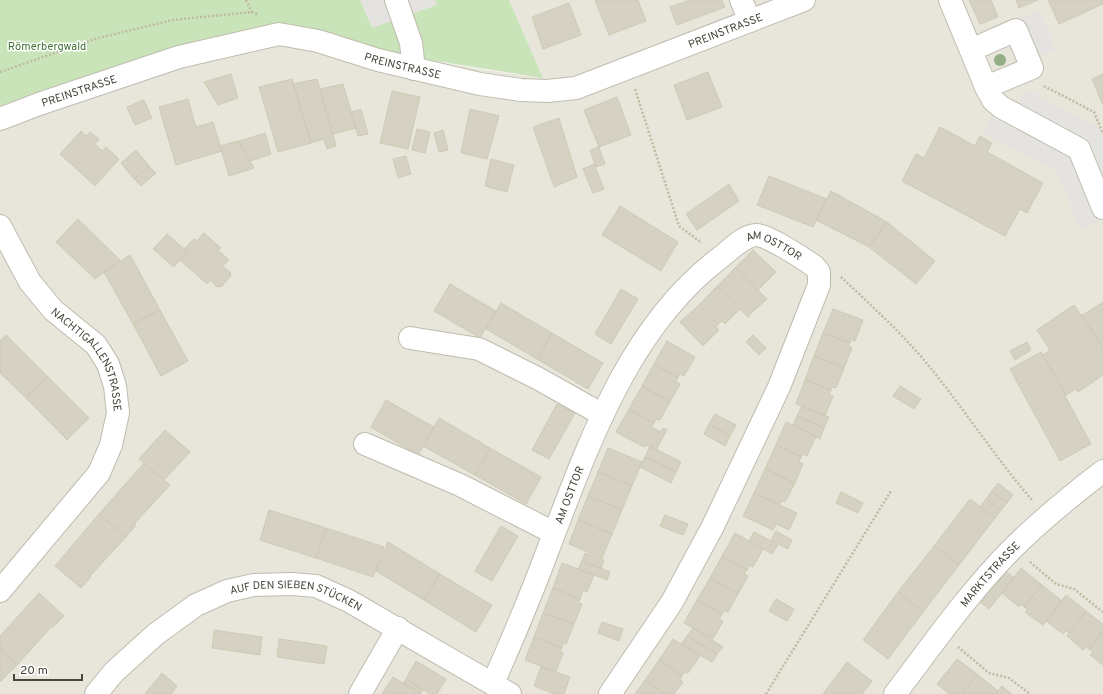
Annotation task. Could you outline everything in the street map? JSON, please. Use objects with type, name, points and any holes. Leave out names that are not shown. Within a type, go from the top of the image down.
[{"type":"street","points":[[396,0],[411,43],[414,69]]},
{"type":"street","points":[[741,0],[750,21]]},
{"type":"street","name":"PREINSTRASSE","points":[[0,118],[179,57],[279,34],[318,41],[414,69],[480,84],[521,90],[547,91],[576,88],[804,0]]},
{"type":"street","points":[[950,0],[986,87],[993,100],[1001,107],[1079,149],[1103,208]]},
{"type":"street","points":[[971,50],[1016,30],[1032,68],[986,87]]},
{"type":"street","name":"NACHTIGALLENSTRASSE","points":[[0,226],[30,282],[53,310],[96,345],[108,364],[115,386],[118,413],[111,445],[98,473],[0,591]]},
{"type":"street","name":"AM OSTTOR","points":[[502,688],[515,634],[589,446],[621,378],[648,335],[687,287],[717,260],[745,238],[758,235],[807,261],[819,272]]},
{"type":"street","points":[[610,694],[672,602],[713,526],[779,387],[819,286],[819,272]]},
{"type":"street","points":[[410,338],[479,349],[539,379],[603,415]]},
{"type":"street","points":[[365,444],[460,485],[554,533]]},
{"type":"street","name":"MARKTSTRASSE","points":[[895,694],[964,603],[1012,548],[1046,516],[1103,471]]},
{"type":"street","name":"AUF DEN SIEBEN STÜCKEN","points":[[96,694],[114,672],[156,634],[196,604],[227,590],[254,585],[292,584],[316,586],[349,601],[502,688]]},
{"type":"street","points":[[360,694],[398,628]]},
{"type":"path","points":[[0,72],[113,34],[173,20],[252,12],[246,0]]},
{"type":"path","points":[[628,68],[679,226],[698,238],[717,260]]},
{"type":"path","points":[[1045,86],[1094,112],[1103,134]]},
{"type":"path","points":[[819,272],[837,274],[895,330],[932,370],[1016,482],[1046,516]]},
{"type":"path","points":[[766,694],[891,490]]},
{"type":"path","points":[[1012,548],[1056,584],[1074,589],[1103,612]]},
{"type":"path","points":[[942,633],[989,673],[1009,678],[1030,694]]},
{"type":"shaded area","points":[[360,0],[435,0],[437,5],[372,28]]},
{"type":"shaded area","points":[[509,0],[1103,0],[1103,694],[0,694],[0,113],[241,37],[392,54],[484,70],[543,78]]},
{"type":"shaded area","points":[[1038,10],[1056,49],[1040,56],[1022,17]]},
{"type":"shaded area","points":[[1027,89],[1102,130],[1103,220],[1080,230],[1058,172],[983,132],[993,114],[1017,105]]},
{"type":"green space","name":"Römerbergwald","points":[[0,0],[509,0],[543,78],[392,54],[299,32],[0,113]]},
{"type":"building","points":[[595,0],[638,0],[646,21],[609,35]]},
{"type":"building","points":[[690,0],[722,0],[725,7],[677,25],[670,7]]},
{"type":"building","points":[[969,0],[991,0],[998,17],[980,24]]},
{"type":"building","points":[[1016,0],[1038,0],[1019,8]]},
{"type":"building","points":[[1048,0],[1103,0],[1103,4],[1059,24]]},
{"type":"building","points":[[569,3],[581,35],[543,49],[532,17]]},
{"type":"building","points":[[708,72],[722,107],[687,120],[674,85]]},
{"type":"building","points":[[231,74],[238,98],[218,105],[204,82]]},
{"type":"building","points":[[1103,74],[1103,105],[1092,79]]},
{"type":"building","points":[[292,79],[311,143],[278,152],[259,87]]},
{"type":"building","points":[[317,79],[336,146],[327,149],[324,139],[311,143],[293,84]]},
{"type":"building","points":[[343,84],[356,128],[333,134],[320,89]]},
{"type":"building","points":[[392,91],[420,97],[408,149],[380,143]]},
{"type":"building","points":[[617,97],[631,135],[599,147],[584,110]]},
{"type":"building","points":[[188,99],[196,127],[213,122],[222,151],[176,165],[159,107]]},
{"type":"building","points":[[144,100],[152,118],[135,125],[127,107]]},
{"type":"building","points":[[361,109],[368,134],[358,136],[351,112]]},
{"type":"building","points":[[470,109],[499,116],[487,159],[461,153]]},
{"type":"building","points":[[559,118],[577,177],[554,187],[533,127]]},
{"type":"building","points":[[940,127],[975,146],[980,136],[992,143],[987,152],[1043,183],[1027,213],[1020,209],[1005,236],[902,181],[916,154],[924,158]]},
{"type":"building","points":[[417,129],[430,132],[425,153],[412,150]]},
{"type":"building","points":[[443,130],[448,150],[439,152],[434,133]]},
{"type":"building","points":[[81,131],[86,136],[90,132],[99,139],[95,144],[102,151],[106,147],[119,159],[95,186],[60,154]]},
{"type":"building","points":[[265,133],[271,154],[250,161],[239,141]]},
{"type":"building","points":[[238,141],[254,168],[229,176],[220,146]]},
{"type":"building","points":[[599,147],[605,164],[596,167],[590,150]]},
{"type":"building","points":[[136,150],[149,166],[134,179],[121,163]]},
{"type":"building","points":[[406,156],[411,174],[398,178],[393,159]]},
{"type":"building","points":[[491,159],[514,165],[507,192],[485,186]]},
{"type":"building","points":[[594,164],[604,189],[593,193],[583,169]]},
{"type":"building","points":[[149,166],[156,173],[141,186],[134,179]]},
{"type":"building","points":[[769,176],[827,199],[813,227],[757,205]]},
{"type":"building","points":[[729,184],[739,201],[697,230],[686,214]]},
{"type":"building","points":[[831,191],[887,222],[869,247],[816,220]]},
{"type":"building","points":[[620,206],[678,242],[661,271],[602,235]]},
{"type":"building","points":[[78,219],[120,260],[95,279],[56,242]]},
{"type":"building","points":[[887,222],[935,261],[916,284],[869,247]]},
{"type":"building","points":[[204,233],[221,248],[218,250],[229,260],[223,266],[231,273],[230,277],[222,286],[217,287],[210,280],[207,284],[180,260],[189,250],[186,247],[194,239],[197,241]]},
{"type":"building","points":[[167,234],[184,249],[186,247],[189,250],[174,267],[153,249]]},
{"type":"building","points":[[753,250],[776,272],[758,290],[735,268]]},
{"type":"building","points":[[130,255],[160,310],[133,324],[104,272]]},
{"type":"building","points":[[735,268],[767,299],[748,316],[749,318],[717,286]]},
{"type":"building","points":[[450,284],[496,311],[480,338],[434,311]]},
{"type":"building","points":[[717,286],[740,309],[725,324],[722,321],[718,324],[699,305]]},
{"type":"building","points":[[621,289],[638,299],[611,344],[595,334]]},
{"type":"building","points":[[1103,302],[1103,347],[1081,314],[1083,315]]},
{"type":"building","points":[[501,303],[552,333],[537,359],[486,329]]},
{"type":"building","points":[[699,305],[718,324],[716,327],[719,330],[703,346],[680,322]]},
{"type":"building","points":[[1074,305],[1103,347],[1103,375],[1078,392],[1076,389],[1066,395],[1043,355],[1050,350],[1037,330]]},
{"type":"building","points":[[833,309],[863,320],[855,341],[851,339],[850,343],[823,333]]},
{"type":"building","points":[[160,310],[188,361],[161,376],[133,324]]},
{"type":"building","points":[[552,333],[603,363],[588,389],[537,359]]},
{"type":"building","points":[[823,333],[850,343],[848,346],[852,348],[844,368],[814,356]]},
{"type":"building","points":[[6,335],[47,376],[26,398],[0,373],[0,341]]},
{"type":"building","points":[[753,335],[766,348],[759,355],[746,342]]},
{"type":"building","points":[[667,341],[695,357],[684,376],[680,374],[678,377],[654,364]]},
{"type":"building","points":[[1027,342],[1031,350],[1015,360],[1010,351]]},
{"type":"building","points":[[1041,352],[1066,395],[1065,396],[1091,444],[1060,461],[1010,369]]},
{"type":"building","points":[[814,356],[844,368],[836,388],[832,387],[831,390],[805,380]]},
{"type":"building","points":[[654,364],[678,377],[676,382],[680,384],[670,402],[642,386]]},
{"type":"building","points":[[47,376],[89,418],[67,440],[26,398]]},
{"type":"building","points":[[805,380],[831,390],[829,395],[833,396],[825,416],[796,404]]},
{"type":"building","points":[[642,386],[670,402],[660,420],[656,419],[654,423],[629,409]]},
{"type":"building","points":[[900,386],[921,399],[914,409],[893,396]]},
{"type":"building","points":[[386,400],[434,427],[418,455],[371,427]]},
{"type":"building","points":[[557,404],[575,413],[549,459],[532,450]]},
{"type":"building","points":[[802,406],[829,417],[824,428],[797,416]]},
{"type":"building","points":[[629,409],[654,423],[651,427],[661,432],[663,428],[667,430],[656,450],[646,445],[644,447],[616,432]]},
{"type":"building","points":[[715,414],[736,425],[730,436],[709,424]]},
{"type":"building","points":[[797,416],[824,428],[820,439],[793,425]]},
{"type":"building","points":[[439,418],[490,448],[475,475],[423,446]]},
{"type":"building","points":[[786,422],[816,436],[807,456],[803,454],[801,457],[776,445]]},
{"type":"building","points":[[709,424],[730,436],[725,446],[704,434]]},
{"type":"building","points":[[165,430],[190,452],[164,480],[139,459]]},
{"type":"building","points":[[776,445],[801,457],[799,462],[803,464],[795,483],[765,469]]},
{"type":"building","points":[[650,446],[681,462],[676,472],[645,457]]},
{"type":"building","points":[[490,448],[541,477],[526,504],[475,475]]},
{"type":"building","points":[[608,448],[642,462],[632,486],[598,472]]},
{"type":"building","points":[[645,457],[676,472],[671,483],[640,467]]},
{"type":"building","points":[[144,463],[170,485],[134,524],[136,525],[126,537],[99,514]]},
{"type":"building","points":[[765,469],[795,483],[785,502],[781,501],[780,504],[754,493]]},
{"type":"building","points":[[598,472],[632,486],[622,510],[588,496]]},
{"type":"building","points":[[998,483],[1013,495],[1007,503],[992,491]]},
{"type":"building","points":[[992,491],[1007,503],[1001,510],[986,499]]},
{"type":"building","points":[[841,492],[863,503],[858,513],[836,503]]},
{"type":"building","points":[[754,493],[797,513],[789,530],[776,524],[773,530],[743,516]]},
{"type":"building","points":[[588,496],[622,510],[612,534],[578,520]]},
{"type":"building","points":[[970,499],[995,518],[959,565],[934,546]]},
{"type":"building","points":[[986,499],[1001,510],[995,518],[980,507]]},
{"type":"building","points":[[269,510],[326,528],[316,558],[260,540]]},
{"type":"building","points":[[99,514],[126,537],[81,588],[55,566]]},
{"type":"building","points":[[665,515],[688,524],[683,535],[660,526]]},
{"type":"building","points":[[578,520],[612,534],[602,558],[569,544]]},
{"type":"building","points":[[501,526],[518,536],[492,581],[475,571]]},
{"type":"building","points":[[326,528],[384,547],[373,577],[316,558]]},
{"type":"building","points":[[776,531],[792,540],[788,549],[771,540]]},
{"type":"building","points":[[754,532],[778,545],[772,554],[749,541]]},
{"type":"building","points":[[735,533],[763,549],[753,567],[749,565],[747,570],[722,556]]},
{"type":"building","points":[[388,542],[440,574],[424,600],[376,571]]},
{"type":"building","points":[[934,546],[959,565],[923,612],[898,592]]},
{"type":"building","points":[[585,553],[604,560],[601,568],[582,561]]},
{"type":"building","points":[[722,556],[747,570],[744,574],[748,576],[738,594],[710,578]]},
{"type":"building","points":[[582,561],[610,572],[607,580],[578,569]]},
{"type":"building","points":[[562,563],[594,575],[587,592],[583,590],[580,599],[553,588]]},
{"type":"building","points":[[1021,568],[1042,585],[1024,607],[1021,604],[1019,607],[1002,593]]},
{"type":"building","points":[[1004,570],[1014,578],[989,609],[979,601]]},
{"type":"building","points":[[440,574],[492,605],[476,632],[424,600]]},
{"type":"building","points":[[710,578],[738,594],[728,612],[724,610],[722,614],[697,600]]},
{"type":"building","points":[[1042,585],[1062,601],[1043,625],[1025,612],[1028,609],[1024,607]]},
{"type":"building","points":[[553,588],[580,599],[578,603],[582,604],[574,624],[543,613]]},
{"type":"building","points":[[898,592],[923,612],[888,659],[863,640]]},
{"type":"building","points":[[39,593],[64,616],[53,627],[52,626],[17,665],[0,649],[0,636]]},
{"type":"building","points":[[1066,595],[1086,611],[1069,633],[1066,631],[1063,634],[1046,621]]},
{"type":"building","points":[[776,599],[794,609],[787,621],[769,611]]},
{"type":"building","points":[[697,600],[722,614],[719,619],[723,621],[713,639],[684,623]]},
{"type":"building","points":[[1086,611],[1103,624],[1103,631],[1089,649],[1086,647],[1083,650],[1067,636]]},
{"type":"building","points":[[543,613],[574,624],[566,644],[563,643],[562,648],[534,637]]},
{"type":"building","points":[[602,622],[623,629],[619,641],[598,633]]},
{"type":"building","points":[[693,628],[723,647],[717,654],[687,636]]},
{"type":"building","points":[[214,630],[262,637],[260,655],[212,648]]},
{"type":"building","points":[[1103,631],[1103,665],[1090,655],[1093,652],[1089,649]]},
{"type":"building","points":[[687,636],[717,655],[712,662],[681,644]]},
{"type":"building","points":[[534,637],[562,648],[560,652],[563,653],[556,672],[525,660]]},
{"type":"building","points":[[279,639],[327,646],[324,664],[277,657]]},
{"type":"building","points":[[673,639],[700,656],[688,673],[685,672],[682,676],[659,660]]},
{"type":"building","points":[[0,649],[17,665],[0,682]]},
{"type":"building","points":[[957,659],[977,674],[962,694],[949,694],[937,684]]},
{"type":"building","points":[[659,660],[682,676],[680,680],[683,682],[674,694],[664,694],[645,680]]},
{"type":"building","points":[[416,661],[446,679],[437,694],[430,694],[406,679]]},
{"type":"building","points":[[847,662],[872,681],[862,694],[823,694]]},
{"type":"building","points":[[541,667],[570,677],[564,694],[554,694],[534,686]]},
{"type":"building","points":[[162,673],[177,686],[171,694],[145,694]]},
{"type":"building","points":[[977,674],[998,691],[995,694],[962,694]]},
{"type":"building","points":[[393,677],[421,694],[382,694]]},
{"type":"building","points":[[406,679],[423,690],[420,694],[403,683]]},
{"type":"building","points":[[645,680],[664,694],[635,694]]},
{"type":"building","points":[[1002,686],[1012,694],[995,694]]}]
